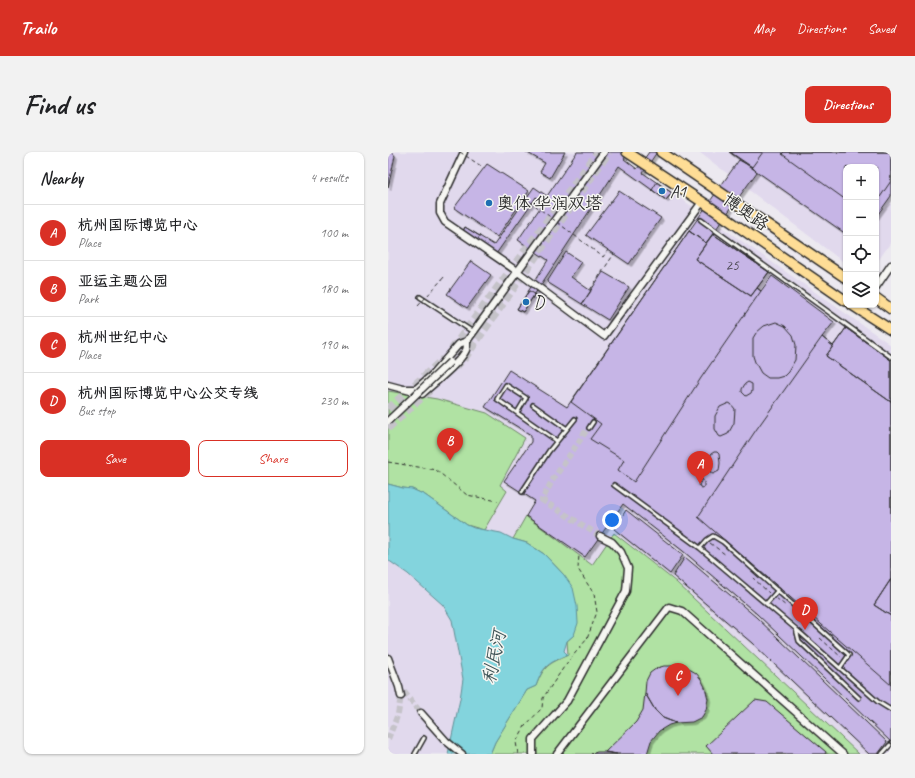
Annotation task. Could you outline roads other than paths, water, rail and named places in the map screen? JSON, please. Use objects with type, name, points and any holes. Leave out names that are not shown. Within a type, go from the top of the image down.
[{"type":"main road","name":"博奥路","points":[[627,152],[843,299]]},
{"type":"main road","name":"博奥路","points":[[662,152],[843,276]]},
{"type":"main road","points":[[879,300],[891,309]]},
{"type":"main road","points":[[857,308],[891,330]]},
{"type":"street","points":[[464,152],[440,204],[440,213],[445,222],[518,272],[604,336],[702,202]]},
{"type":"street","points":[[388,385],[422,394],[456,362],[466,350],[467,341],[473,332],[604,152]]},
{"type":"street","points":[[879,283],[891,265]]},
{"type":"street","points":[[402,389],[416,389],[432,375],[459,344],[467,341]]},
{"type":"street","points":[[388,421],[450,362]]},
{"type":"street","points":[[533,754],[533,739],[567,701],[626,591],[628,568],[621,552],[612,542],[600,536]]},
{"type":"street","points":[[557,754],[669,607],[682,611],[843,754]]},
{"type":"street","points":[[388,658],[402,692]]},
{"type":"street","points":[[421,713],[446,741],[462,754]]},
{"type":"lane","points":[[700,220],[891,357]]},
{"type":"lane","points":[[420,296],[473,332]]},
{"type":"lane","points":[[517,413],[526,398],[506,385],[497,400],[557,441]]},
{"type":"lane","points":[[533,405],[567,429]]},
{"type":"lane","points":[[522,492],[574,419]]},
{"type":"lane","points":[[589,428],[593,422]]},
{"type":"lane","points":[[614,485],[700,548],[796,629],[878,702],[891,710]]},
{"type":"lane","points":[[700,548],[713,536],[723,542],[849,655],[840,668]]},
{"type":"lane","points":[[766,604],[778,590]]},
{"type":"lane","points":[[796,629],[799,641],[859,698]]},
{"type":"lane","points":[[415,754],[424,738]]},
{"type":"lane","points":[[882,754],[890,745]]},
{"type":"water","name":"利民河","points":[[388,484],[412,489],[425,495],[467,525],[474,528],[501,533],[513,539],[527,543],[544,554],[564,575],[573,588],[577,606],[578,623],[574,635],[567,641],[564,651],[568,655],[547,666],[541,674],[536,686],[527,690],[495,742],[490,754],[448,754],[463,679],[452,620],[443,605],[408,574],[388,560]]},
{"type":"tunnel","points":[[452,349],[598,152]]},
{"type":"tunnel","points":[[455,367],[464,359],[609,152]]},
{"type":"tunnel","points":[[450,362],[467,341]]},
{"type":"tunnel","points":[[388,409],[443,359]]},
{"type":"tunnel","points":[[388,428],[430,390]]},
{"type":"tunnel","points":[[586,431],[552,481],[542,500],[600,536]]},
{"type":"tunnel","points":[[404,692],[421,713]]},
{"type":"tunnel","points":[[388,739],[398,714],[401,696]]},
{"type":"place","name":"A1","points":[[662,191]]},
{"type":"place","name":"奥体·华润双塔","points":[[489,203]]},
{"type":"place","name":"D","points":[[526,302]]},
{"type":"place","name":"亚运主题公园","points":[[450,461]]},
{"type":"place","name":"杭州国际博览中心","points":[[700,484]]},
{"type":"place","name":"杭州国际博览中心公交专线","points":[[805,630]]},
{"type":"place","name":"杭州世纪中心","points":[[678,696]]}]
